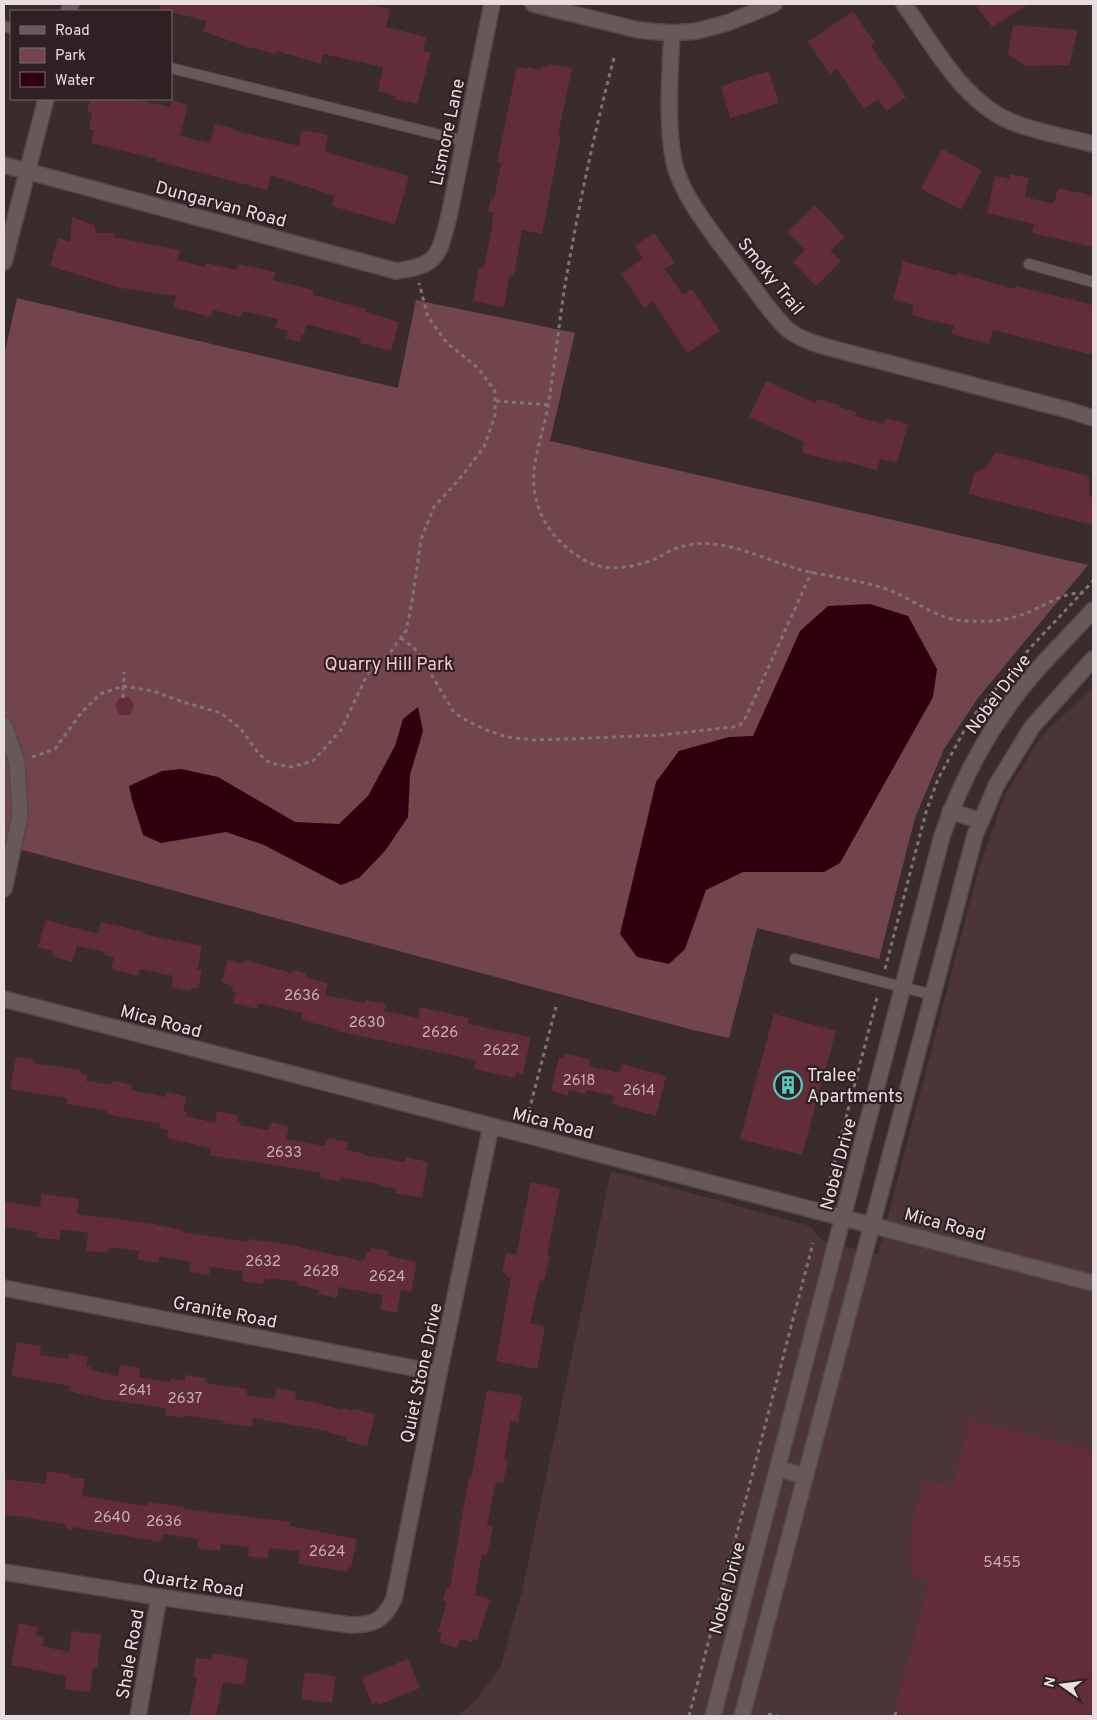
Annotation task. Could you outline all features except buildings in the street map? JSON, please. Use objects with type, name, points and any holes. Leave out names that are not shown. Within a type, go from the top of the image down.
[{"type":"street","name":"Lismore Lane","points":[[422,266],[440,249],[492,4]]},
{"type":"street","points":[[533,4],[638,30],[672,33],[697,31],[727,23],[774,4]]},
{"type":"street","points":[[904,4],[960,83],[993,112],[1011,122],[1093,144]]},
{"type":"street","name":"Smoky Trail","points":[[672,33],[670,119],[674,163],[687,194],[710,230],[768,307],[787,328],[806,340],[834,349],[1093,418]]},
{"type":"street","points":[[4,262],[46,100]]},
{"type":"street","name":"Dungarvan Road","points":[[4,165],[396,271],[422,266]]},
{"type":"street","name":"Nobel Drive","points":[[713,1716],[942,836],[950,812],[979,750],[1006,709],[1032,676],[1093,610]]},
{"type":"street","points":[[742,1716],[976,836],[997,784],[1032,727],[1093,659]]},
{"type":"street","points":[[4,725],[17,762],[20,816],[4,889]]},
{"type":"street","points":[[950,812],[981,821]]},
{"type":"street","name":"Mica Road","points":[[4,999],[873,1224],[1093,1283]]},
{"type":"street","name":"Quiet Stone Drive","points":[[377,1621],[388,1611],[394,1599],[491,1126]]},
{"type":"street","name":"Granite Road","points":[[4,1288],[439,1374]]},
{"type":"street","points":[[778,1469],[806,1476]]},
{"type":"street","name":"Quartz Road","points":[[4,1572],[350,1625],[364,1625],[377,1621]]},
{"type":"street","name":"Shale Road","points":[[138,1716],[159,1597]]},
{"type":"lane","points":[[172,68],[464,141]]},
{"type":"lane","points":[[1029,264],[1093,282]]},
{"type":"lane","points":[[795,959],[933,994]]},
{"type":"path","points":[[614,58],[599,114],[575,232],[565,288],[549,405],[534,473],[534,493],[539,512],[555,537],[564,546],[587,562],[607,569],[646,562],[674,549],[703,543],[726,546],[802,570],[879,587],[908,599],[928,611],[963,621],[1009,618],[1024,614],[1058,598],[1075,593],[1083,593]]},
{"type":"path","points":[[17,762],[55,749],[81,713],[100,694],[123,686],[153,691],[221,713],[241,729],[258,752],[270,763],[291,767],[313,760],[341,730],[368,673],[389,654],[406,631],[421,539],[434,507],[461,477],[484,447],[495,416],[495,391],[478,368],[446,344],[428,318],[422,266]]},
{"type":"path","points":[[496,401],[549,405]]},
{"type":"path","points":[[401,638],[413,647],[422,658],[453,711],[462,718],[484,729],[507,737],[560,740],[661,735],[733,727],[740,725],[746,717],[812,571]]},
{"type":"path","points":[[123,698],[124,672]]},
{"type":"path","points":[[529,1111],[556,1006]]},
{"type":"path","points":[[689,1716],[813,1243]]},
{"type":"path","points":[[895,1716],[896,1711]]},
{"type":"path","points":[[768,1714],[777,1716]]},
{"type":"shaded area","points":[[1093,686],[1093,1716],[458,1716],[477,1699],[501,1665],[522,1591],[611,1171],[810,1226],[823,1241],[878,1255],[980,864],[1006,793],[1042,736]]},
{"type":"green space","name":"Quarry Hill Park","points":[[17,298],[398,388],[416,300],[575,333],[550,441],[1088,565],[978,698],[944,749],[915,818],[879,959],[757,928],[729,1038],[693,1030],[4,845],[4,356]]},
{"type":"water","points":[[870,604],[908,616],[937,669],[933,697],[840,863],[824,872],[743,872],[706,890],[685,949],[669,964],[637,957],[620,934],[656,782],[679,751],[729,737],[753,736],[800,631],[828,606]]},
{"type":"water","points":[[418,707],[423,731],[410,775],[408,817],[385,851],[359,878],[341,885],[264,845],[226,832],[161,843],[143,835],[129,786],[162,771],[181,769],[218,777],[295,822],[339,824],[368,796],[395,746],[403,719]]},
{"type":"place","name":"Tralee Apartments","points":[[788,1085]]}]
